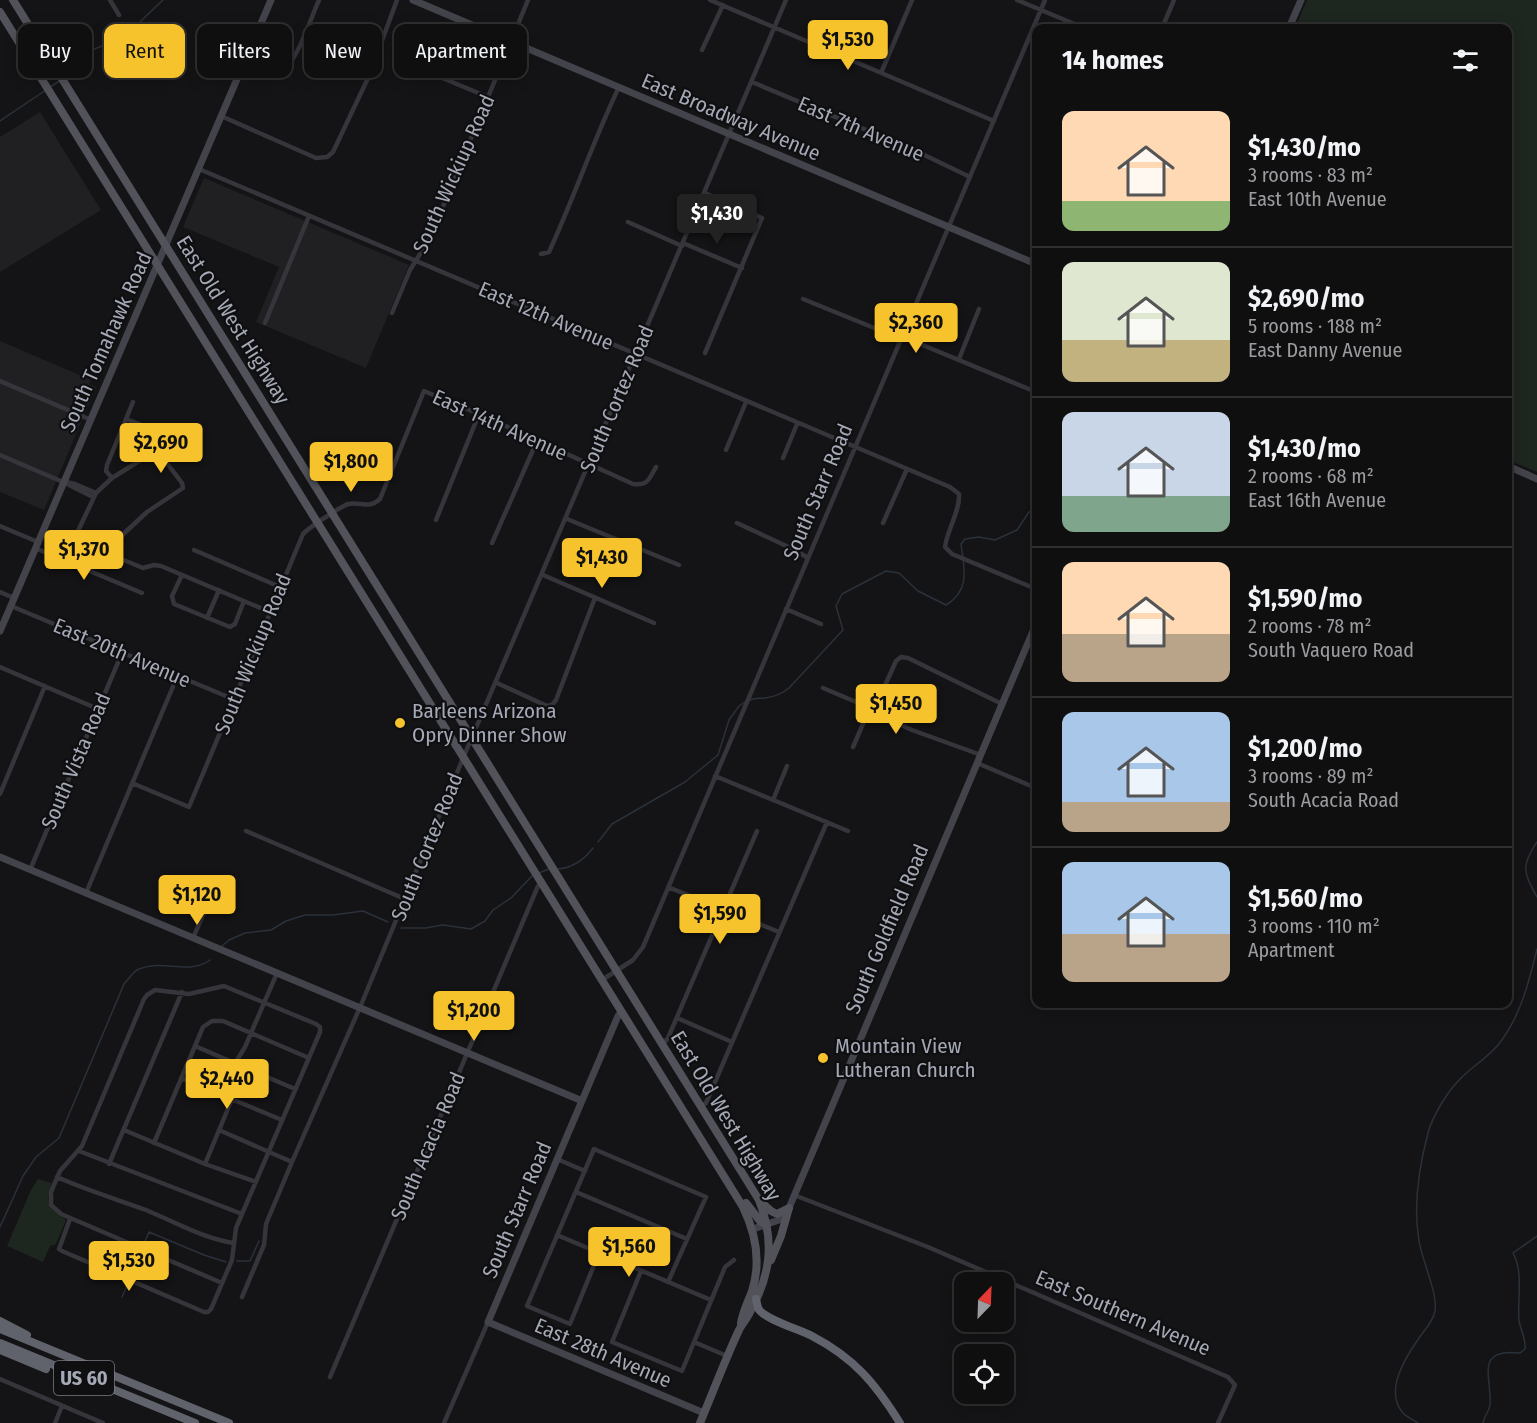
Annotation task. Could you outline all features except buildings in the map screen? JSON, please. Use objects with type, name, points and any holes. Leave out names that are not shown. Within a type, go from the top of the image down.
[{"type":"highway","points":[[756,1299],[758,1308],[762,1312],[810,1335],[843,1354],[859,1367],[881,1393],[900,1423]]},
{"type":"highway","points":[[0,1321],[78,1362]]},
{"type":"highway","name":"US 60","points":[[0,1329],[230,1423]]},
{"type":"highway","name":"US 60","points":[[0,1343],[195,1423]]},
{"type":"highway","points":[[0,1350],[104,1392],[168,1413]]},
{"type":"main road","name":"East Old West Highway","points":[[13,0],[759,1200],[770,1239],[766,1273],[756,1299],[741,1327]]},
{"type":"main road","name":"South Tomahawk Road","points":[[260,24],[271,0]]},
{"type":"main road","name":"East Broadway Avenue","points":[[413,0],[470,24]]},
{"type":"main road","points":[[1291,24],[1301,0]]},
{"type":"main road","name":"East Old West Highway","points":[[0,12],[744,1208],[753,1229],[757,1252],[755,1278],[743,1312],[741,1327]]},
{"type":"main road","points":[[10,27],[24,18]]},
{"type":"main road","name":"East Broadway Avenue","points":[[527,48],[1032,262]]},
{"type":"main road","name":"South Tomahawk Road","points":[[0,631],[237,78]]},
{"type":"main road","points":[[1512,468],[1537,479]]},
{"type":"main road","name":"South Goldfield Road","points":[[789,1208],[1032,633]]},
{"type":"main road","points":[[0,857],[580,1100]]},
{"type":"main road","name":"South Starr Road","points":[[488,1322],[580,1100],[621,1012]]},
{"type":"main road","points":[[726,1178],[760,1221],[767,1225]]},
{"type":"main road","points":[[759,1200],[774,1213],[781,1213],[789,1208]]},
{"type":"main road","points":[[753,1229],[779,1220],[789,1208]]},
{"type":"main road","points":[[766,1273],[789,1208]]},
{"type":"main road","name":"East 28th Avenue","points":[[488,1322],[704,1413]]},
{"type":"main road","points":[[700,1423],[741,1327]]},
{"type":"street","points":[[110,0],[119,15]]},
{"type":"street","points":[[292,61],[319,0]]},
{"type":"street","points":[[221,116],[316,158],[327,157],[333,152],[369,76],[397,0]]},
{"type":"street","name":"South Wickiup Road","points":[[518,24],[528,0]]},
{"type":"street","points":[[710,0],[994,121]]},
{"type":"street","name":"South Cortez Road","points":[[242,1297],[264,1245],[266,1224],[292,1162],[786,0]]},
{"type":"street","points":[[881,73],[912,0]]},
{"type":"street","points":[[1017,0],[1074,24]]},
{"type":"street","name":"South Starr Road","points":[[1035,24],[1045,0]]},
{"type":"street","points":[[1164,24],[1174,0]]},
{"type":"street","points":[[702,50],[723,5]]},
{"type":"street","name":"South Starr Road","points":[[602,980],[633,960],[641,952],[1032,31]]},
{"type":"street","points":[[442,78],[488,97]]},
{"type":"street","name":"South Wickiup Road","points":[[392,313],[415,261],[429,238],[496,78]]},
{"type":"street","name":"East 7th Avenue","points":[[752,82],[914,150],[970,177]]},
{"type":"street","points":[[541,254],[549,252],[557,235],[603,120],[619,87]]},
{"type":"street","name":"East 12th Avenue","points":[[199,169],[950,487],[959,494],[959,502],[946,537],[945,547],[952,554],[1032,587]]},
{"type":"street","points":[[705,193],[762,218],[705,353]]},
{"type":"street","points":[[265,323],[309,216]]},
{"type":"street","points":[[628,222],[742,268]]},
{"type":"street","points":[[803,299],[959,359],[1032,390]]},
{"type":"street","points":[[959,359],[979,309]]},
{"type":"street","points":[[0,381],[89,419]]},
{"type":"street","name":"South Wickiup Road","points":[[132,783],[189,807],[303,534],[340,507],[348,504],[368,506],[380,499],[424,392]]},
{"type":"street","name":"East 14th Avenue","points":[[424,392],[479,414],[633,484],[642,485],[648,482],[656,468]]},
{"type":"street","points":[[112,478],[106,471],[106,465],[134,402]]},
{"type":"street","points":[[726,450],[746,402]]},
{"type":"street","points":[[436,520],[479,414]]},
{"type":"street","points":[[126,419],[150,429],[162,436],[164,440],[157,450],[112,478],[95,495],[78,531],[80,542],[143,568],[154,565],[182,574],[270,612]]},
{"type":"street","points":[[783,458],[797,424]]},
{"type":"street","points":[[492,543],[537,441]]},
{"type":"street","points":[[104,552],[147,512],[183,488],[182,483],[157,450]]},
{"type":"street","points":[[0,455],[95,495]]},
{"type":"street","points":[[883,523],[907,469]]},
{"type":"street","points":[[567,519],[679,565]]},
{"type":"street","points":[[737,523],[808,558]]},
{"type":"street","points":[[0,526],[142,593]]},
{"type":"street","points":[[194,550],[280,587]]},
{"type":"street","points":[[182,574],[172,596],[172,602],[207,618],[230,627],[235,624],[244,601]]},
{"type":"street","points":[[543,575],[654,623]]},
{"type":"street","points":[[207,618],[219,590]]},
{"type":"street","points":[[0,592],[14,598]]},
{"type":"street","points":[[496,683],[547,706],[552,705],[556,700],[595,598]]},
{"type":"street","name":"East 20th Avenue","points":[[10,606],[233,699]]},
{"type":"street","points":[[786,609],[821,624]]},
{"type":"street","name":"South Vista Road","points":[[30,870],[122,653]]},
{"type":"street","points":[[853,747],[866,717],[878,701],[896,661],[901,657],[908,658],[1002,704]]},
{"type":"street","points":[[0,667],[98,709]]},
{"type":"street","points":[[86,893],[177,677]]},
{"type":"street","points":[[0,794],[45,686]]},
{"type":"street","points":[[823,688],[979,759],[1032,786]]},
{"type":"street","points":[[773,800],[787,766]]},
{"type":"street","points":[[716,776],[848,831]]},
{"type":"street","points":[[701,1106],[706,1103],[826,822]]},
{"type":"street","points":[[246,831],[405,899]]},
{"type":"street","points":[[663,1044],[677,1018],[757,831]]},
{"type":"street","name":"South Acacia Road","points":[[330,1377],[538,886],[538,877]]},
{"type":"street","points":[[193,938],[218,881]]},
{"type":"street","points":[[668,887],[778,932]]},
{"type":"street","points":[[217,1093],[251,1033],[277,973]]},
{"type":"street","points":[[70,1219],[59,1249],[208,1312],[222,1283],[232,1260],[235,1233],[242,1214],[309,1058],[320,1027],[316,1024],[224,986],[189,994],[160,989],[151,992],[144,999],[79,1151],[63,1166],[51,1192],[51,1205],[54,1210],[70,1219],[222,1283]]},
{"type":"street","points":[[109,1164],[182,993]]},
{"type":"street","points":[[677,1018],[732,1042]]},
{"type":"street","points":[[154,1143],[203,1027],[212,1022],[223,1021],[309,1058]]},
{"type":"street","points":[[195,1047],[295,1089]]},
{"type":"street","points":[[181,1078],[282,1120]]},
{"type":"street","points":[[205,1164],[232,1100]]},
{"type":"street","points":[[124,1130],[205,1164],[256,1182]]},
{"type":"street","points":[[219,1130],[292,1162]]},
{"type":"street","points":[[599,1253],[570,1324],[527,1306],[594,1149],[706,1197],[668,1282]]},
{"type":"street","points":[[79,1151],[242,1214]]},
{"type":"street","points":[[556,1159],[585,1171]]},
{"type":"street","points":[[57,1177],[99,1195],[145,1210],[209,1238],[233,1244]]},
{"type":"street","points":[[576,1192],[687,1239]]},
{"type":"street","name":"East Southern Avenue","points":[[794,1195],[981,1270],[1228,1377],[1235,1385],[1218,1423]]},
{"type":"street","points":[[557,1235],[711,1300]]},
{"type":"street","points":[[641,1271],[612,1342],[682,1371],[725,1267],[734,1260]]},
{"type":"street","name":"South Starr Road","points":[[444,1423],[488,1322]]},
{"type":"street","points":[[694,1342],[728,1356]]},
{"type":"street","points":[[0,1379],[103,1423]]},
{"type":"street","points":[[55,1423],[62,1406]]},
{"type":"shaded area","points":[[1307,0],[1537,0],[1537,472],[1512,462],[1512,24],[1297,24]]},
{"type":"shaded area","points":[[40,112],[101,210],[0,272],[0,137]]},
{"type":"shaded area","points":[[204,178],[409,265],[366,368],[256,322],[279,267],[183,227]]},
{"type":"shaded area","points":[[0,341],[91,380],[89,384],[96,387],[44,510],[0,492]]},
{"type":"shaded area","points":[[38,1179],[52,1183],[48,1201],[52,1209],[66,1220],[56,1244],[50,1246],[43,1262],[7,1246]]},
{"type":"waterway","points":[[92,50],[124,37],[163,0]]},
{"type":"waterway","points":[[50,87],[61,80]]},
{"type":"waterway","points":[[0,121],[46,90]]},
{"type":"waterway","points":[[750,700],[772,697],[789,688],[843,630],[836,606],[842,594],[886,571],[899,573],[918,591],[946,605],[954,599],[963,585],[961,544],[965,539],[979,537],[995,540],[1017,530],[1029,512],[1032,511]]},
{"type":"waterway","points":[[598,842],[612,824],[685,782],[718,755],[729,720],[739,706],[745,702]]},
{"type":"waterway","points":[[1537,842],[1526,864],[1527,876],[1537,897]]},
{"type":"waterway","points":[[557,869],[577,863],[593,848]]},
{"type":"waterway","points":[[539,873],[549,869]]},
{"type":"waterway","points":[[401,928],[443,925],[471,929],[485,921],[493,910],[511,898],[532,876]]},
{"type":"waterway","points":[[222,946],[245,933],[271,930],[286,921],[305,915],[333,915],[363,911],[388,922]]},
{"type":"waterway","points":[[1418,1423],[1403,1413],[1398,1404],[1396,1385],[1403,1365],[1431,1322],[1435,1311],[1432,1286],[1417,1228],[1420,1173],[1428,1133],[1437,1111],[1451,1090],[1465,1074],[1494,1050],[1506,1034],[1523,999],[1537,949]]},
{"type":"waterway","points":[[0,1227],[23,1176],[36,1157],[59,1138],[124,984],[135,971],[146,967],[193,967],[210,960]]},
{"type":"waterway","points":[[143,1246],[149,1232],[226,1262]]},
{"type":"waterway","points":[[1483,1423],[1490,1405],[1488,1367],[1491,1360],[1496,1355],[1520,1353],[1525,1349],[1519,1321],[1518,1269],[1513,1253],[1537,1236]]},
{"type":"waterway","points":[[237,1261],[250,1261],[259,1241]]},
{"type":"waterway","points":[[130,1276],[141,1252]]},
{"type":"waterway","points":[[122,1297],[128,1283]]},
{"type":"place","name":"Barleens Arizona Opry Dinner Show","points":[[400,723]]},
{"type":"place","name":"Mountain View Lutheran Church","points":[[823,1058]]}]
